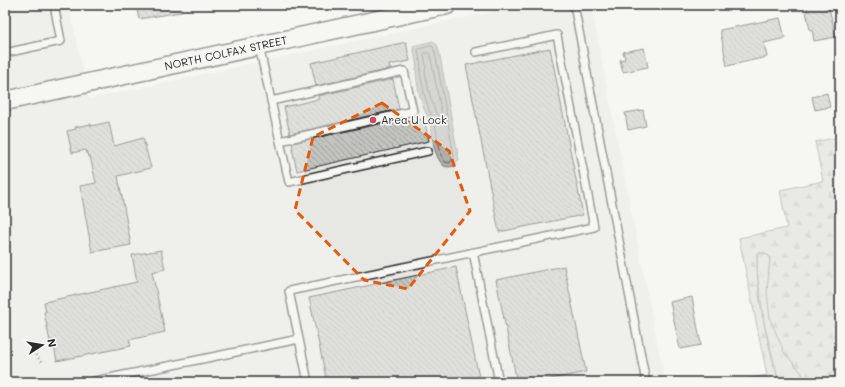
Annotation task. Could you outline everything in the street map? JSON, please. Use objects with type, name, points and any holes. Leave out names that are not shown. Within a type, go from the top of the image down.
[{"type":"street","name":"NORTH COLFAX STREET","points":[[5,102],[447,5]]},
{"type":"lane","points":[[5,53],[61,41],[54,5]]},
{"type":"lane","points":[[574,5],[646,382]]},
{"type":"lane","points":[[308,382],[289,291],[594,227],[557,35],[476,52]]},
{"type":"lane","points":[[259,46],[289,182],[428,151]]},
{"type":"lane","points":[[271,101],[404,71],[412,111],[280,141]]},
{"type":"lane","points":[[473,252],[499,382]]},
{"type":"lane","points":[[90,382],[299,339]]},
{"type":"path","points":[[33,352],[43,364]]},
{"type":"highlighted area","points":[[382,103],[449,151],[470,211],[408,289],[364,280],[295,210],[313,137]]},
{"type":"shaded area","points":[[5,5],[69,5],[89,99],[457,19],[529,5],[591,5],[665,382],[5,382]]},
{"type":"green space","points":[[840,137],[840,382],[804,382],[802,373],[784,352],[770,319],[767,292],[770,257],[764,253],[757,253],[760,302],[770,351],[779,382],[731,382],[767,375],[739,238],[787,228],[780,190],[823,181],[815,142]]},
{"type":"green space","points":[[757,253],[764,253],[770,257],[769,273],[784,352],[802,373],[804,382],[779,382],[764,323],[757,272]]},
{"type":"water","points":[[433,41],[437,45],[439,51],[459,160],[456,162],[456,166],[444,166],[437,157],[430,120],[424,109],[418,87],[416,74],[417,67],[413,46]]},
{"type":"building","points":[[136,5],[181,5],[181,12],[139,19]]},
{"type":"building","points":[[806,5],[826,5],[827,8],[829,8],[836,37],[814,41],[806,12],[808,12]]},
{"type":"building","points":[[780,18],[785,38],[764,43],[767,57],[727,66],[720,30]]},
{"type":"building","points":[[406,42],[410,61],[389,65],[390,69],[316,86],[311,63]]},
{"type":"building","points":[[550,48],[583,215],[499,232],[466,65]]},
{"type":"building","points":[[644,48],[648,67],[623,72],[620,60],[625,59],[623,52]]},
{"type":"building","points":[[393,79],[399,109],[290,134],[284,107],[319,99],[318,96]]},
{"type":"building","points":[[827,93],[830,107],[815,110],[812,97]]},
{"type":"building","points":[[643,110],[646,126],[628,130],[625,113]]},
{"type":"building","points":[[402,119],[403,123],[424,119],[429,141],[297,171],[292,143]]},
{"type":"building","points":[[109,122],[114,146],[143,138],[151,168],[118,176],[131,245],[92,252],[80,186],[96,183],[90,156],[88,157],[86,150],[72,153],[67,131],[76,129],[75,127],[91,124],[91,126]]},
{"type":"building","points":[[161,250],[165,269],[152,272],[165,332],[129,340],[131,346],[57,361],[53,342],[50,342],[44,312],[46,312],[44,302],[137,282],[132,255]]},
{"type":"building","points":[[564,266],[586,372],[537,382],[517,382],[496,280]]},
{"type":"building","points":[[456,267],[480,382],[327,382],[309,298]]},
{"type":"building","points":[[692,297],[701,345],[680,349],[670,302]]},
{"type":"place","name":"Area U Lock","points":[[373,120]]}]
